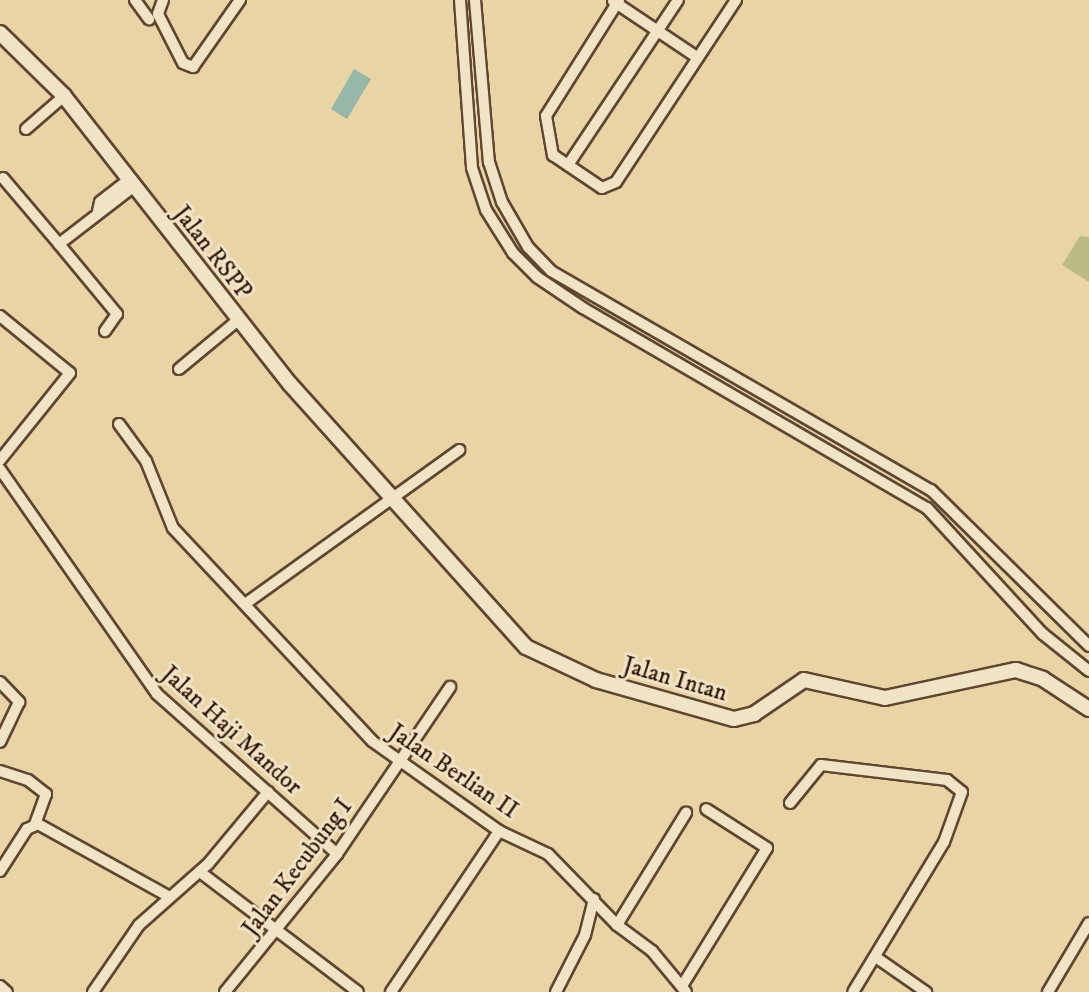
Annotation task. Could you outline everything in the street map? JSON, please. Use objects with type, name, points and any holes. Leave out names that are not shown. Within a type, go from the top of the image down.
[{"type":"street","points":[[135,0],[149,19]]},
{"type":"street","points":[[162,3],[158,14],[183,63],[193,67],[240,0]]},
{"type":"street","points":[[460,0],[472,168],[486,210],[513,253],[537,277],[583,308],[927,508],[1043,634],[1089,671]]},
{"type":"street","points":[[475,0],[489,162],[502,202],[544,263],[591,294],[931,490],[1057,619],[1089,646]]},
{"type":"street","points":[[568,165],[678,0]]},
{"type":"street","points":[[698,58],[615,1],[546,116],[549,147],[568,165],[602,188],[609,187],[698,58],[736,0]]},
{"type":"street","name":"Jalan RSPP","points":[[0,33],[64,96],[238,320],[392,498]]},
{"type":"street","points":[[26,129],[64,96]]},
{"type":"street","points":[[3,178],[117,314],[105,331]]},
{"type":"street","points":[[59,244],[130,184]]},
{"type":"street","points":[[583,308],[591,294]]},
{"type":"street","points":[[0,316],[70,373],[0,460]]},
{"type":"street","points":[[179,369],[238,320]]},
{"type":"street","name":"Jalan Berlian II","points":[[119,424],[146,461],[173,528],[398,764],[499,831],[548,854],[617,925],[652,951],[684,989]]},
{"type":"street","points":[[245,604],[459,450]]},
{"type":"street","name":"Jalan Haji Mandor","points":[[0,469],[138,672],[337,854]]},
{"type":"street","name":"Jalan Intan","points":[[392,498],[526,647],[663,703],[734,719],[754,714],[804,680],[858,696],[885,698],[1016,670],[1043,679],[1089,709]]},
{"type":"street","points":[[1043,634],[1057,619]]},
{"type":"street","points":[[0,682],[19,702],[0,742]]},
{"type":"street","name":"Jalan Kecubung I","points":[[225,992],[337,854],[450,687]]},
{"type":"street","points":[[790,803],[821,765],[947,780],[960,789],[944,842],[877,958],[853,992]]},
{"type":"street","points":[[0,771],[46,794],[35,824],[0,871]]},
{"type":"street","points":[[93,992],[139,925],[168,896],[200,872],[268,792]]},
{"type":"street","points":[[684,989],[767,848],[706,809]]},
{"type":"street","points":[[617,925],[686,813]]},
{"type":"street","points":[[35,824],[74,840],[168,896]]},
{"type":"street","points":[[391,992],[499,831]]},
{"type":"street","points":[[200,872],[280,928],[358,992]]},
{"type":"street","points":[[556,992],[585,935],[594,899]]},
{"type":"street","points":[[1048,992],[1089,923]]},
{"type":"street","points":[[877,958],[926,992]]},
{"type":"street","points":[[0,986],[7,992]]},
{"type":"green space","points":[[1080,236],[1089,237],[1089,282],[1062,265]]},
{"type":"shaded area","points":[[354,69],[371,79],[347,119],[331,109]]}]
